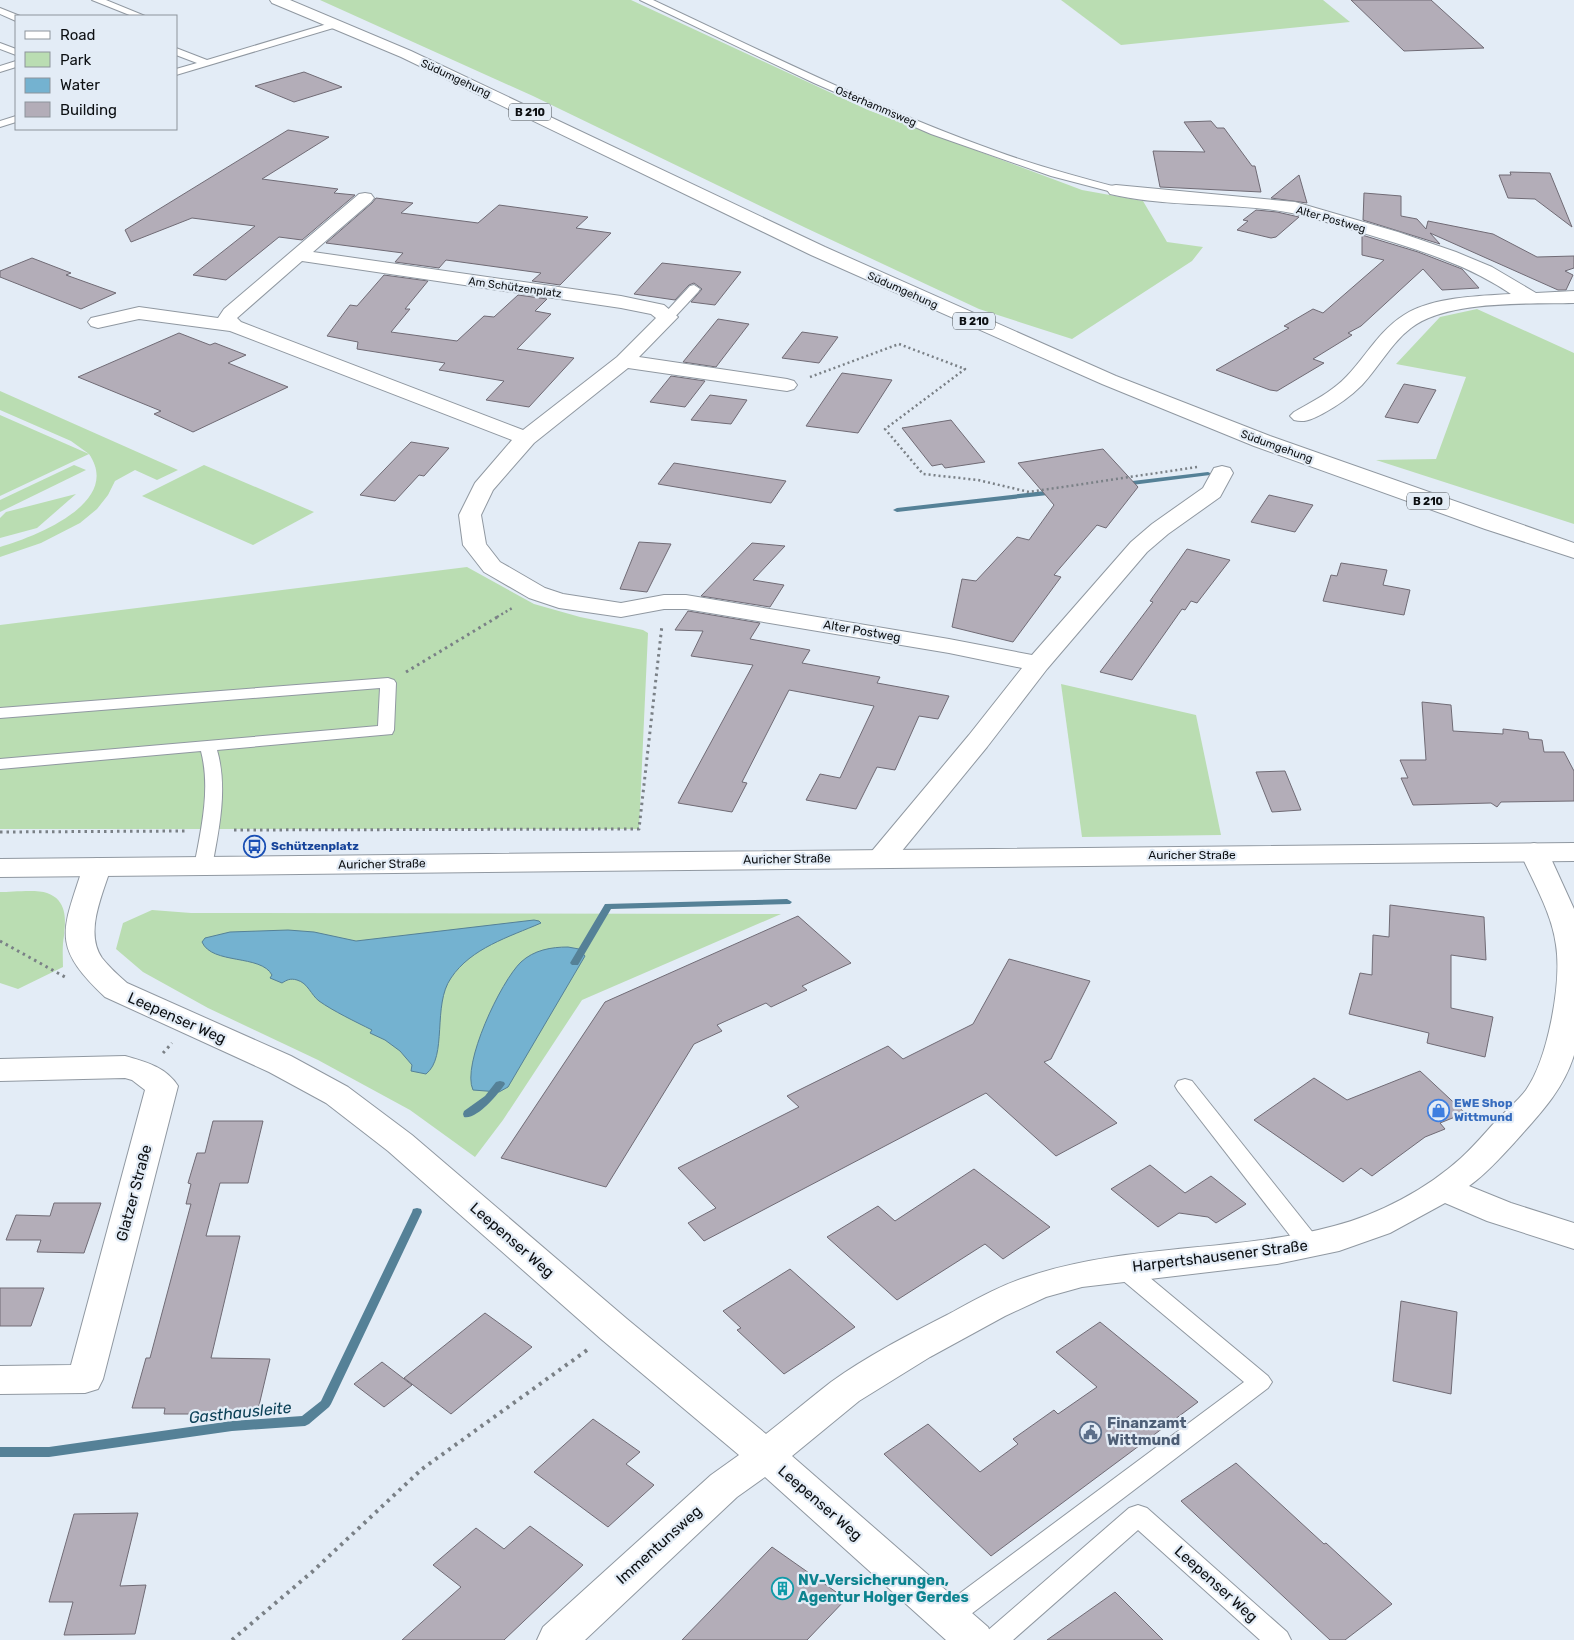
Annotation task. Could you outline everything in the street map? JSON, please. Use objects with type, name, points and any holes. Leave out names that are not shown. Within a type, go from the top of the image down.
[{"type":"street","name":"Südumgehung","points":[[277,0],[337,24],[466,82],[818,252],[1109,380],[1262,441],[1574,551]]},
{"type":"street","name":"Alter Postweg","points":[[1116,190],[1147,195],[1288,206],[1390,236],[1462,262],[1501,279],[1533,300]]},
{"type":"street","points":[[234,326],[227,319],[231,313],[365,198]]},
{"type":"street","name":"Am Schützenplatz","points":[[298,255],[621,302],[657,309],[668,317]]},
{"type":"street","points":[[1302,416],[1346,389],[1393,335],[1410,319],[1424,311],[1468,304],[1574,297]]},
{"type":"street","points":[[98,322],[139,313],[234,326],[526,438]]},
{"type":"street","points":[[668,317],[624,360],[526,438],[483,488],[470,515],[475,546],[492,567],[537,593],[559,601],[621,610],[675,602]]},
{"type":"street","points":[[624,360],[787,385]]},
{"type":"street","points":[[882,857],[978,741],[1038,664],[1139,547],[1160,529],[1212,492],[1222,473]]},
{"type":"street","name":"Alter Postweg","points":[[675,602],[949,646],[1038,664]]},
{"type":"street","name":"Harpertshausener Straße","points":[[766,1456],[846,1391],[917,1347],[993,1306],[1036,1287],[1082,1274],[1278,1251],[1339,1238],[1378,1224],[1415,1206],[1443,1189],[1472,1167],[1538,1097],[1555,1066],[1565,1034],[1573,960],[1571,943],[1567,925],[1534,852]]},
{"type":"street","name":"Auricher Straße","points":[[0,868],[204,867],[882,857],[1574,852]]},
{"type":"street","name":"Leepenser Weg","points":[[97,867],[78,936],[84,957],[98,976],[116,990],[280,1064],[337,1095],[400,1143],[614,1329],[766,1456],[961,1628]]},
{"type":"street","name":"Glatzer Straße","points":[[0,1070],[124,1067],[143,1072],[162,1086],[85,1379],[0,1380]]},
{"type":"street","points":[[1443,1189],[1499,1212],[1574,1236]]},
{"type":"street","name":"Immentunsweg","points":[[557,1640],[724,1486],[766,1456]]},
{"type":"lane","points":[[97,0],[137,15]]},
{"type":"lane","name":"Osterhammsweg","points":[[645,0],[810,77],[957,140],[1075,180],[1116,190]]},
{"type":"lane","points":[[0,11],[15,18]]},
{"type":"lane","points":[[178,71],[337,24]]},
{"type":"lane","points":[[0,46],[15,52]]},
{"type":"lane","points":[[178,52],[206,63]]},
{"type":"lane","points":[[0,69],[15,64]]},
{"type":"lane","points":[[0,124],[15,120]]},
{"type":"lane","points":[[668,317],[694,289]]},
{"type":"lane","points":[[0,713],[388,683],[386,730],[0,764]]},
{"type":"lane","points":[[204,867],[211,830],[213,803],[212,766],[208,746]]},
{"type":"lane","points":[[1185,1086],[1310,1245]]},
{"type":"lane","points":[[961,1628],[1260,1382],[1123,1268]]},
{"type":"lane","name":"Leepenser Weg","points":[[995,1640],[1138,1515],[1278,1640]]},
{"type":"path","points":[[787,385],[898,344],[964,370],[885,429],[923,474],[978,480],[1029,492],[1198,467],[1222,473]]},
{"type":"path","points":[[388,683],[537,593]]},
{"type":"path","points":[[0,832],[640,829],[675,602]]},
{"type":"path","points":[[0,941],[59,975],[68,978]]},
{"type":"path","points":[[143,1072],[191,1025]]},
{"type":"path","points":[[232,1640],[312,1572],[422,1469],[577,1358],[614,1329]]},
{"type":"green space","points":[[320,0],[631,0],[868,110],[1082,190],[1143,201],[1167,242],[1203,247],[1192,261],[1072,339],[979,309],[533,96]]},
{"type":"green space","points":[[1061,0],[1323,0],[1350,22],[1121,45]]},
{"type":"green space","points":[[1477,309],[1574,353],[1574,524],[1376,460],[1436,459],[1466,377],[1396,364],[1440,317]]},
{"type":"green space","points":[[0,391],[178,470],[157,480],[135,470],[115,481],[108,495],[97,509],[80,523],[41,543],[0,557],[0,547],[52,526],[70,515],[85,502],[94,488],[96,472],[89,454],[71,441],[0,410]]},
{"type":"green space","points":[[0,415],[89,454],[0,496]]},
{"type":"green space","points":[[74,465],[86,470],[0,512],[0,500]]},
{"type":"green space","points":[[204,465],[314,512],[253,545],[142,496]]},
{"type":"green space","points":[[76,494],[37,528],[0,538],[0,518],[6,512]]},
{"type":"green space","name":"Schützenplatz","points":[[467,567],[534,604],[580,617],[643,630],[648,633],[639,829],[0,829],[0,625]]},
{"type":"green space","points":[[1061,684],[1196,715],[1221,835],[1082,837]]},
{"type":"green space","points":[[31,891],[47,893],[58,900],[64,911],[63,967],[18,989],[0,983],[0,892]]},
{"type":"green space","points":[[152,910],[191,913],[781,914],[582,1000],[503,1120],[475,1157],[410,1110],[318,1060],[208,1008],[143,972],[116,949],[123,923]]},
{"type":"water","points":[[534,920],[541,923],[480,951],[459,968],[451,978],[445,989],[442,1002],[437,1056],[433,1066],[426,1074],[411,1071],[412,1065],[400,1051],[385,1040],[370,1033],[372,1030],[319,1001],[307,986],[301,982],[290,979],[282,983],[270,978],[272,975],[266,968],[248,961],[216,954],[207,949],[202,942],[205,938],[230,932],[288,930],[314,932],[356,941]]},
{"type":"water","points":[[568,947],[579,949],[585,956],[508,1087],[499,1092],[473,1090],[471,1078],[478,1044],[503,986],[521,962],[531,955],[549,949]]},
{"type":"building","points":[[1351,0],[1431,0],[1484,48],[1404,51]]},
{"type":"building","points":[[304,72],[342,87],[294,102],[255,86]]},
{"type":"building","points":[[1211,121],[1217,128],[1224,128],[1252,166],[1255,166],[1261,192],[1160,187],[1153,151],[1205,152],[1184,122]]},
{"type":"building","points":[[288,130],[329,137],[262,179],[338,189],[334,193],[355,195],[302,240],[279,237],[226,280],[193,275],[255,226],[192,218],[131,242],[125,230]]},
{"type":"building","points":[[1510,172],[1550,173],[1572,227],[1535,199],[1508,198],[1499,175],[1511,175]]},
{"type":"building","points":[[1299,175],[1307,203],[1271,198]]},
{"type":"building","points":[[1364,193],[1401,196],[1401,216],[1417,219],[1426,229],[1428,221],[1493,234],[1537,257],[1574,256],[1574,268],[1565,271],[1573,275],[1566,290],[1558,290],[1430,233],[1440,244],[1363,220]]},
{"type":"building","points":[[376,198],[413,203],[401,213],[478,223],[499,205],[588,217],[576,228],[611,233],[560,285],[532,281],[541,273],[446,260],[439,268],[395,262],[403,253],[326,243]]},
{"type":"building","points":[[1256,210],[1299,217],[1276,237],[1271,238],[1237,230],[1248,221],[1243,220]]},
{"type":"building","points":[[1362,235],[1418,252],[1462,269],[1479,288],[1442,290],[1423,269],[1361,326],[1348,333],[1352,335],[1313,359],[1324,363],[1277,391],[1216,370],[1289,328],[1284,326],[1313,309],[1323,313],[1384,260],[1362,255]]},
{"type":"building","points":[[32,258],[71,273],[66,275],[116,293],[81,309],[0,277],[0,271]]},
{"type":"building","points":[[662,263],[741,272],[715,305],[691,302],[702,289],[694,283],[689,285],[675,300],[634,294]]},
{"type":"building","points":[[384,275],[428,281],[405,309],[410,309],[391,332],[457,341],[484,316],[494,317],[518,295],[547,299],[535,311],[551,314],[517,349],[574,358],[529,407],[486,400],[504,381],[439,370],[445,363],[357,349],[358,342],[327,336],[350,305],[357,306]]},
{"type":"building","points":[[718,319],[749,324],[716,367],[683,362]]},
{"type":"building","points":[[802,332],[838,337],[819,363],[782,358]]},
{"type":"building","points":[[179,333],[210,345],[215,343],[246,355],[228,363],[288,387],[193,432],[154,414],[161,411],[78,377]]},
{"type":"building","points":[[842,373],[892,380],[858,433],[806,426]]},
{"type":"building","points":[[671,376],[705,381],[685,407],[650,402]]},
{"type":"building","points":[[1404,384],[1436,390],[1418,423],[1385,417]]},
{"type":"building","points":[[710,395],[747,400],[731,424],[691,420]]},
{"type":"building","points":[[951,420],[985,462],[945,468],[942,464],[932,466],[902,428]]},
{"type":"building","points":[[411,442],[449,448],[424,476],[419,475],[395,501],[360,495]]},
{"type":"building","points":[[1103,449],[1138,487],[1106,528],[1097,525],[1054,575],[1061,577],[1013,642],[952,627],[962,579],[976,581],[1017,537],[1029,540],[1054,505],[1018,463]]},
{"type":"building","points":[[674,463],[786,481],[771,503],[658,484]]},
{"type":"building","points":[[1269,495],[1313,505],[1295,532],[1251,522]]},
{"type":"building","points":[[639,542],[671,544],[647,592],[620,589]]},
{"type":"building","points":[[752,543],[785,546],[753,580],[784,585],[770,607],[701,596]]},
{"type":"building","points":[[1187,549],[1230,560],[1197,603],[1191,601],[1185,610],[1182,609],[1132,680],[1100,672],[1153,602],[1150,601]]},
{"type":"building","points":[[1341,563],[1387,570],[1383,585],[1410,590],[1404,615],[1323,601],[1331,575],[1337,576]]},
{"type":"building","points":[[688,611],[760,623],[750,639],[810,650],[802,663],[880,677],[877,683],[949,696],[938,719],[919,716],[895,770],[877,767],[856,809],[806,800],[820,774],[840,778],[874,706],[789,690],[742,782],[747,783],[732,812],[678,803],[753,665],[691,656],[703,631],[675,630]]},
{"type":"building","points":[[1422,702],[1451,705],[1453,731],[1503,734],[1503,729],[1528,732],[1529,739],[1542,740],[1544,752],[1564,752],[1574,771],[1574,801],[1501,802],[1497,807],[1491,803],[1413,805],[1401,778],[1408,778],[1400,760],[1426,760]]},
{"type":"building","points":[[1285,771],[1301,810],[1272,812],[1256,772]]},
{"type":"building","points":[[1390,905],[1484,917],[1486,960],[1451,955],[1451,1008],[1493,1017],[1485,1057],[1427,1043],[1429,1033],[1349,1014],[1360,973],[1372,975],[1373,935],[1389,937]]},
{"type":"building","points":[[798,916],[851,963],[802,986],[807,990],[771,1007],[766,1003],[717,1025],[722,1031],[694,1044],[606,1187],[501,1158],[605,1002]]},
{"type":"building","points":[[1009,959],[1090,981],[1051,1059],[1044,1062],[1117,1123],[1056,1156],[986,1093],[704,1241],[688,1223],[716,1208],[678,1168],[799,1107],[787,1096],[888,1046],[903,1059],[973,1024]]},
{"type":"building","points":[[1420,1071],[1465,1113],[1440,1123],[1445,1129],[1425,1137],[1372,1176],[1361,1168],[1343,1182],[1254,1120],[1314,1078],[1347,1100]]},
{"type":"building","points":[[213,1121],[263,1121],[248,1183],[220,1183],[206,1236],[240,1236],[211,1358],[270,1359],[257,1414],[164,1414],[165,1408],[132,1408],[146,1358],[150,1358],[191,1204],[186,1204],[191,1184],[188,1183],[197,1153],[205,1153]]},
{"type":"building","points":[[1150,1165],[1185,1193],[1211,1176],[1246,1204],[1216,1223],[1208,1217],[1179,1213],[1158,1227],[1111,1189]]},
{"type":"building","points":[[974,1169],[1050,1227],[1003,1259],[985,1244],[897,1300],[827,1237],[878,1206],[895,1221]]},
{"type":"building","points":[[54,1203],[101,1203],[84,1253],[37,1252],[41,1240],[6,1240],[16,1215],[50,1216]]},
{"type":"building","points":[[790,1269],[855,1327],[784,1374],[737,1330],[741,1328],[723,1311]]},
{"type":"building","points":[[0,1288],[44,1288],[31,1326],[0,1326]]},
{"type":"building","points":[[1401,1301],[1457,1312],[1451,1394],[1393,1381]]},
{"type":"building","points":[[485,1313],[532,1347],[451,1414],[404,1378]]},
{"type":"building","name":"Finanzamt Wittmund","points":[[1100,1322],[1198,1402],[991,1556],[884,1454],[928,1424],[980,1472],[1018,1444],[1013,1439],[1054,1410],[1058,1414],[1097,1387],[1056,1352]]},
{"type":"building","points":[[382,1362],[412,1385],[384,1407],[354,1384]]},
{"type":"building","points":[[593,1419],[640,1452],[626,1464],[654,1485],[608,1527],[534,1472]]},
{"type":"building","points":[[1236,1463],[1392,1604],[1345,1640],[1330,1640],[1181,1501]]},
{"type":"building","points":[[138,1513],[120,1586],[146,1585],[135,1634],[64,1635],[73,1602],[49,1602],[74,1514]]},
{"type":"building","points":[[530,1526],[583,1565],[504,1640],[402,1640],[461,1587],[433,1565],[476,1528],[504,1549]]},
{"type":"building","name":"NV-Versicherungen, Agentur Holger Gerdes","points":[[772,1547],[846,1599],[807,1640],[682,1640]]},
{"type":"building","points":[[1115,1592],[1163,1640],[1047,1640]]},
{"type":"waterway","points":[[1124,484],[1208,474]]},
{"type":"waterway","points":[[897,510],[1054,492]]},
{"type":"waterway","points":[[575,963],[608,906],[787,902]]},
{"type":"waterway","points":[[468,1114],[489,1098],[500,1084]]},
{"type":"waterway","name":"Gasthausleite","points":[[0,1452],[49,1452],[232,1426],[305,1421],[325,1404],[417,1212]]},
{"type":"place","name":"Schützenplatz","points":[[255,846]]},
{"type":"place","name":"EWE Shop Wittmund","points":[[1438,1110]]},
{"type":"place","name":"Finanzamt Wittmund","points":[[1091,1432]]},
{"type":"place","name":"NV-Versicherungen, Agentur Holger Gerdes","points":[[782,1589]]}]
